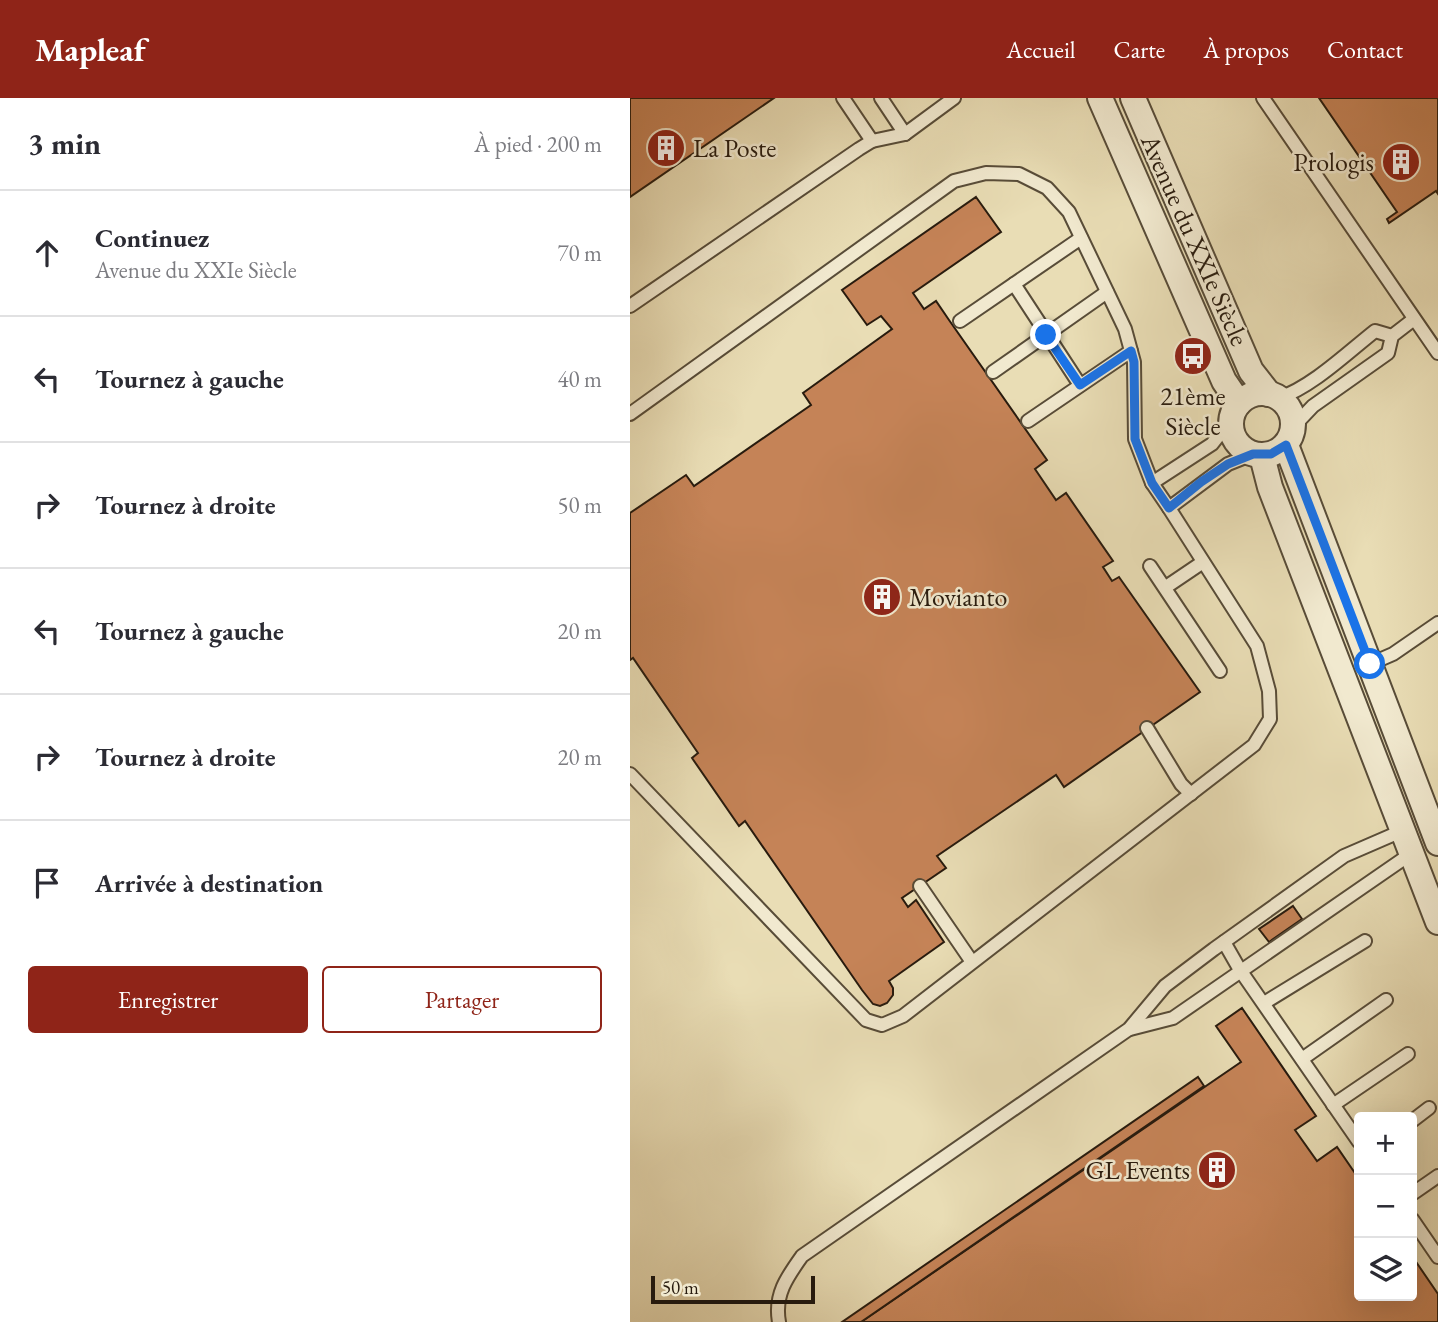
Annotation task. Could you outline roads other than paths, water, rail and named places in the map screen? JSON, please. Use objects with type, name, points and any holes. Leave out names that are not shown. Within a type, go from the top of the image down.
[{"type":"street","name":"Avenue du XXIe Siècle","points":[[1100,98],[1224,381],[1235,412]]},
{"type":"street","name":"Avenue du XXIe Siècle","points":[[1133,98],[1251,371],[1274,396]]},
{"type":"street","points":[[1290,436],[1271,454],[1258,455],[1245,451],[1234,437],[1235,412],[1253,394],[1274,396],[1290,410],[1290,436],[1370,664],[1438,843]]},
{"type":"street","points":[[1258,455],[1438,922]]},
{"type":"lane","points":[[843,98],[872,141]]},
{"type":"lane","points":[[881,98],[905,134]]},
{"type":"lane","points":[[630,306],[872,141],[905,134],[953,98]]},
{"type":"lane","points":[[1264,98],[1438,353]]},
{"type":"lane","points":[[630,414],[954,181],[986,173],[1019,174],[1047,188],[1069,212],[1125,329],[1134,362],[1135,439],[1152,483],[1256,646],[1269,691],[1270,719],[1254,745],[903,1016],[882,1025],[866,1020],[630,774]]},
{"type":"lane","points":[[960,321],[1081,238]]},
{"type":"lane","points":[[1014,284],[1080,385]]},
{"type":"lane","points":[[993,372],[1107,292]]},
{"type":"lane","points":[[1290,436],[1313,406],[1388,353],[1392,336],[1414,319]]},
{"type":"lane","points":[[1274,396],[1289,394],[1314,378],[1375,331],[1392,336]]},
{"type":"lane","points":[[1028,421],[1131,351]]},
{"type":"lane","points":[[1152,483],[1212,444],[1235,412]]},
{"type":"lane","points":[[1169,508],[1228,464],[1258,455]]},
{"type":"lane","points":[[1166,587],[1203,562]]},
{"type":"lane","points":[[1150,566],[1220,671]]},
{"type":"lane","points":[[1370,664],[1393,654],[1438,623]]},
{"type":"lane","points":[[1147,728],[1181,784],[1191,794]]},
{"type":"lane","points":[[779,1322],[776,1307],[783,1284],[802,1256],[1129,1029],[1165,986],[1344,856],[1408,842]]},
{"type":"lane","points":[[1129,1029],[1173,1018],[1240,970],[1362,890],[1408,842]]},
{"type":"lane","points":[[920,886],[972,962]]},
{"type":"lane","points":[[1264,1003],[1365,941]]},
{"type":"lane","points":[[1224,942],[1240,970],[1354,1135]]},
{"type":"lane","points":[[1302,1059],[1386,1000]]},
{"type":"lane","points":[[1333,1105],[1408,1054]]},
{"type":"lane","points":[[1417,1117],[1429,1108]]},
{"type":"lane","points":[[1417,1191],[1438,1176]]},
{"type":"lane","points":[[1417,1226],[1437,1255]]},
{"type":"place","name":"La Poste","points":[[666,148]]},
{"type":"place","name":"Prologis","points":[[1401,162]]},
{"type":"place","name":"21ème Siècle","points":[[1193,356]]},
{"type":"place","name":"Movianto","points":[[882,597]]},
{"type":"place","name":"GL Events","points":[[1217,1170]]}]
